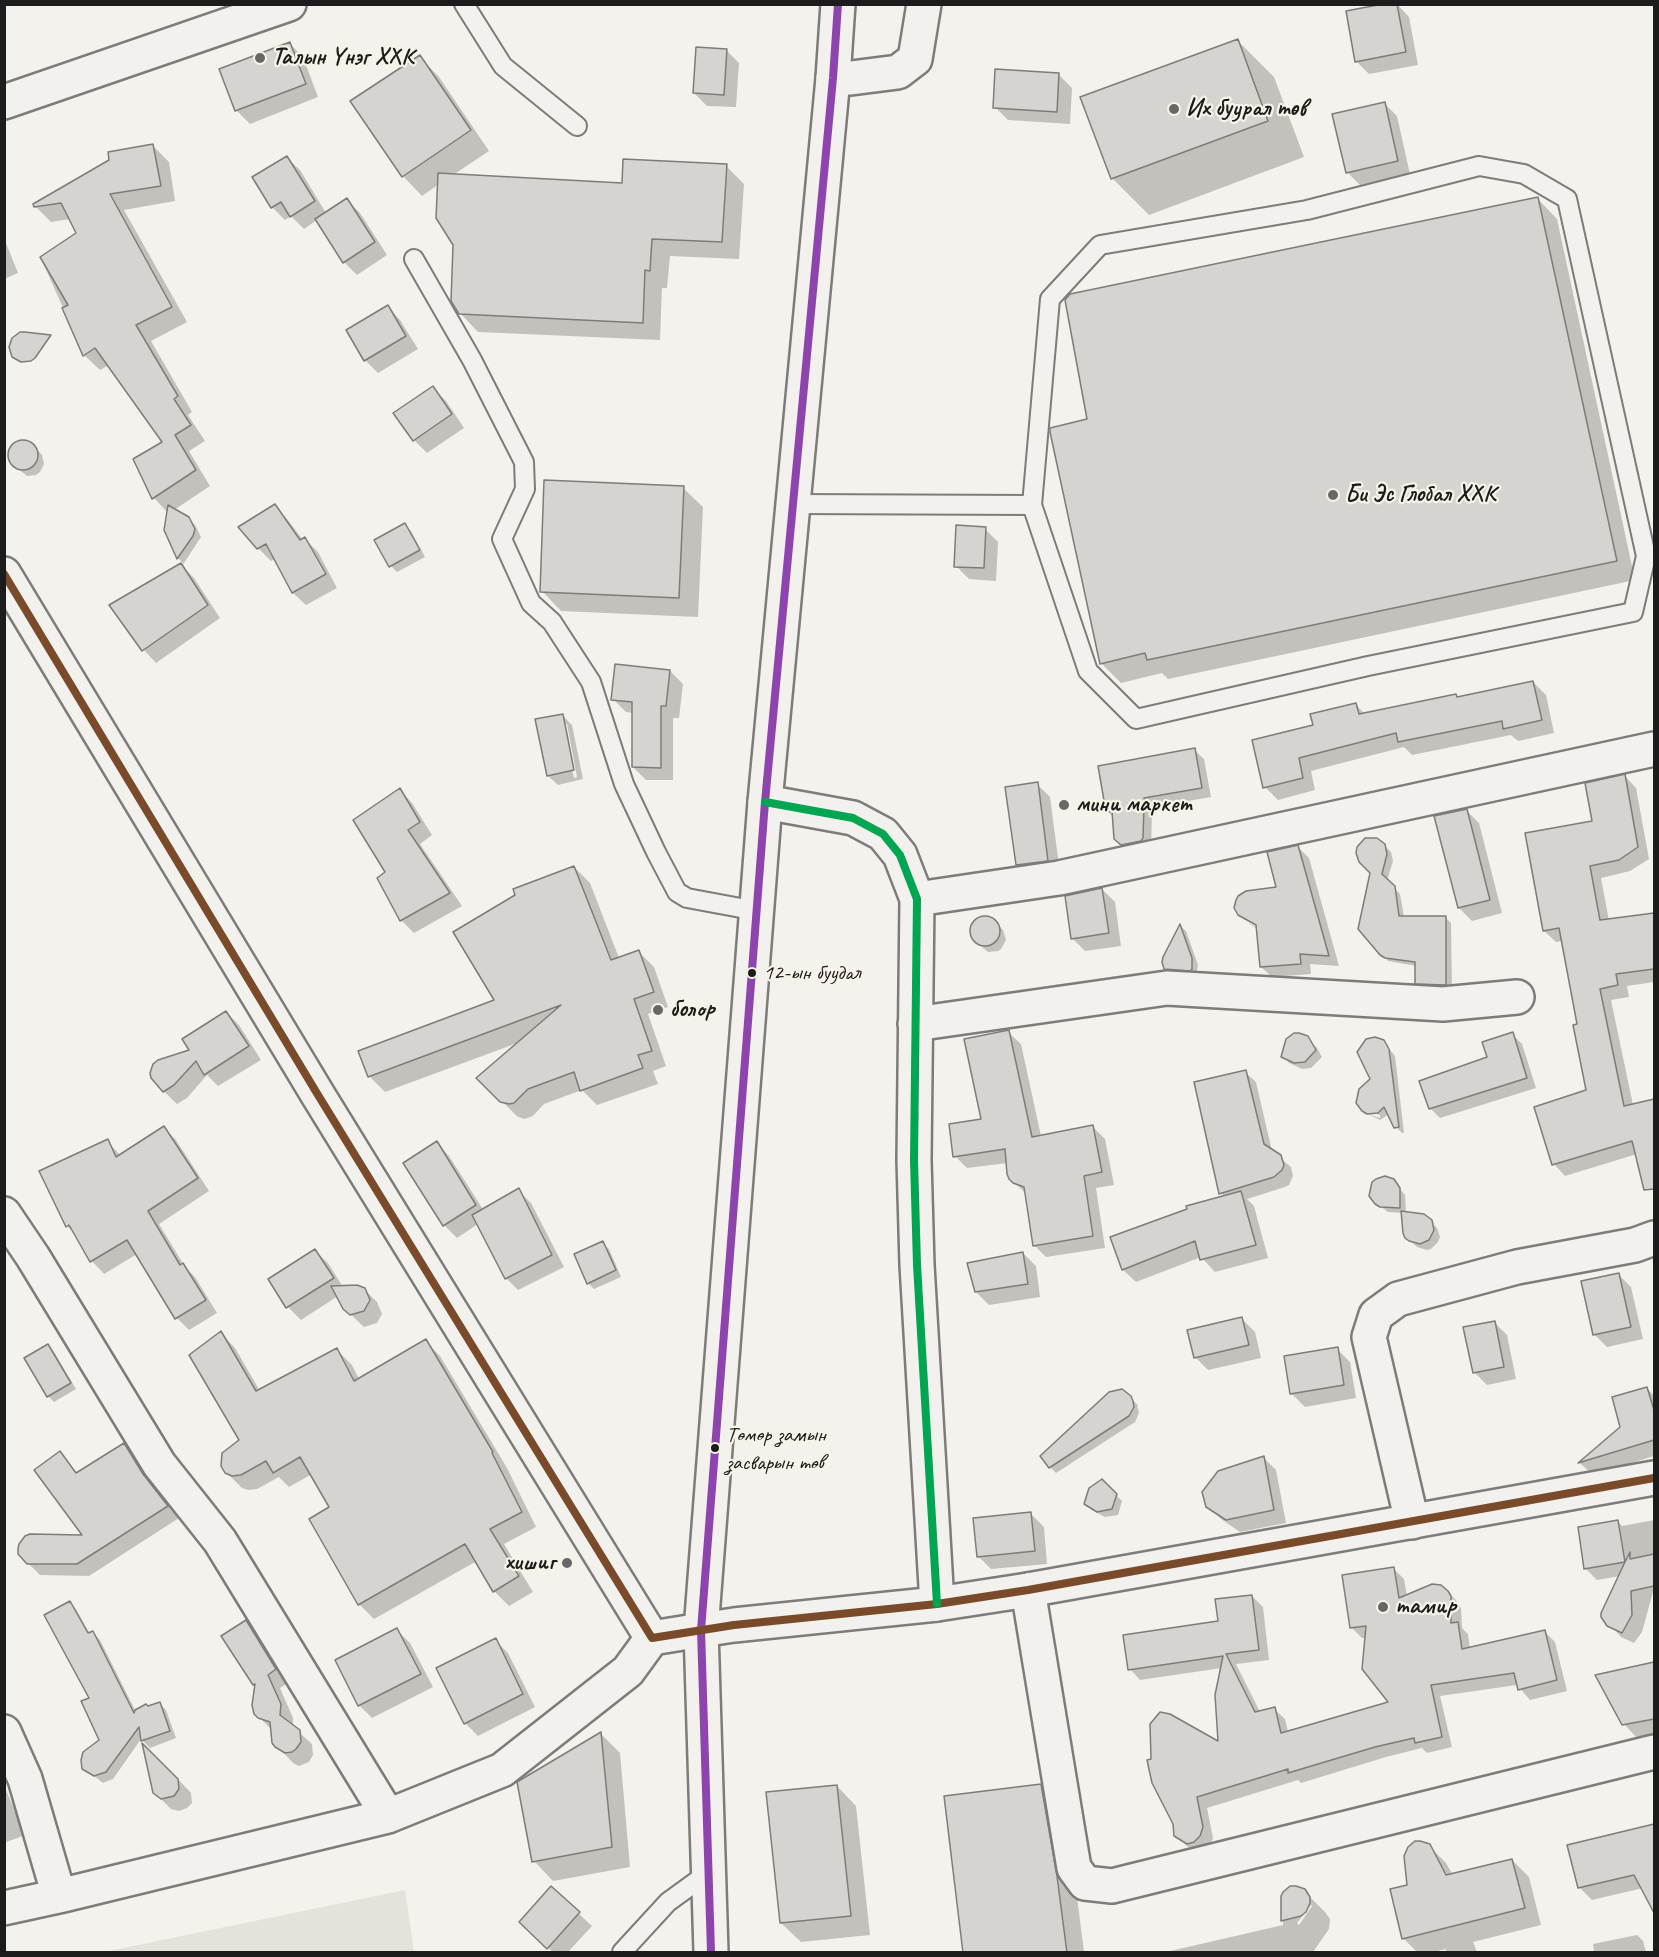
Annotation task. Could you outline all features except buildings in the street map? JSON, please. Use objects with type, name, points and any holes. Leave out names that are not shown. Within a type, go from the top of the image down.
[{"type":"main road","points":[[4,102],[289,4]]},
{"type":"main road","points":[[711,1953],[701,1630],[765,802],[838,4]]},
{"type":"main road","points":[[833,78],[898,72],[907,66],[915,59],[924,4]]},
{"type":"main road","points":[[4,574],[318,1095],[652,1638]]},
{"type":"main road","points":[[917,898],[1059,878],[1654,749]]},
{"type":"main road","points":[[765,802],[853,818],[883,834],[900,855],[917,898],[914,1160],[917,1265],[937,1604]]},
{"type":"main road","points":[[915,1024],[1167,988],[1443,1004],[1517,997]]},
{"type":"main road","points":[[4,1214],[33,1257],[159,1464],[220,1541],[388,1816]]},
{"type":"main road","points":[[1412,1522],[1369,1337],[1376,1315],[1398,1299],[1517,1267],[1635,1245],[1654,1238]]},
{"type":"main road","points":[[4,1908],[388,1816],[502,1770],[628,1671],[652,1638],[734,1624],[937,1604],[1028,1590],[1654,1478]]},
{"type":"main road","points":[[1028,1590],[1074,1868],[1085,1883],[1112,1886],[1654,1752]]},
{"type":"main road","points":[[4,1732],[25,1779],[59,1896]]},
{"type":"lane","points":[[464,4],[503,66],[577,126]]},
{"type":"lane","points":[[1479,165],[1524,174],[1567,199],[1646,556],[1633,612],[1368,666],[1136,719],[1088,671],[1032,505],[1050,299],[1100,245],[1307,210],[1479,165]]},
{"type":"lane","points":[[414,259],[472,360],[524,462],[525,489],[502,539],[531,603],[552,622],[591,682],[624,784],[677,892],[687,898],[757,911]]},
{"type":"lane","points":[[793,504],[1032,505]]},
{"type":"lane","points":[[622,1953],[668,1902],[708,1873]]},
{"type":"shaded area","points":[[405,1890],[414,1952],[104,1952]]},
{"type":"transit line","points":[[711,1952],[701,1630],[765,802],[838,4]]},
{"type":"transit line","points":[[4,574],[318,1095],[652,1638],[734,1625],[937,1604],[1028,1590],[1654,1478]]},
{"type":"transit line","points":[[765,802],[853,818],[883,834],[900,855],[917,899],[914,1160],[917,1265],[937,1604]]},
{"type":"place","name":"Талын Үнэг ХХК","points":[[260,58]]},
{"type":"place","name":"Их буурал төв","points":[[1174,109]]},
{"type":"place","name":"Би Эс Глобал ХХК","points":[[1333,495]]},
{"type":"place","name":"мини маркет","points":[[1064,805]]},
{"type":"place","name":"12-ын буудал","points":[[752,973]]},
{"type":"place","name":"болор","points":[[658,1010]]},
{"type":"place","name":"Төмөр замын засварын төв","points":[[715,1448]]},
{"type":"place","name":"хишиг","points":[[567,1563]]},
{"type":"place","name":"тамир","points":[[1383,1607]]}]
